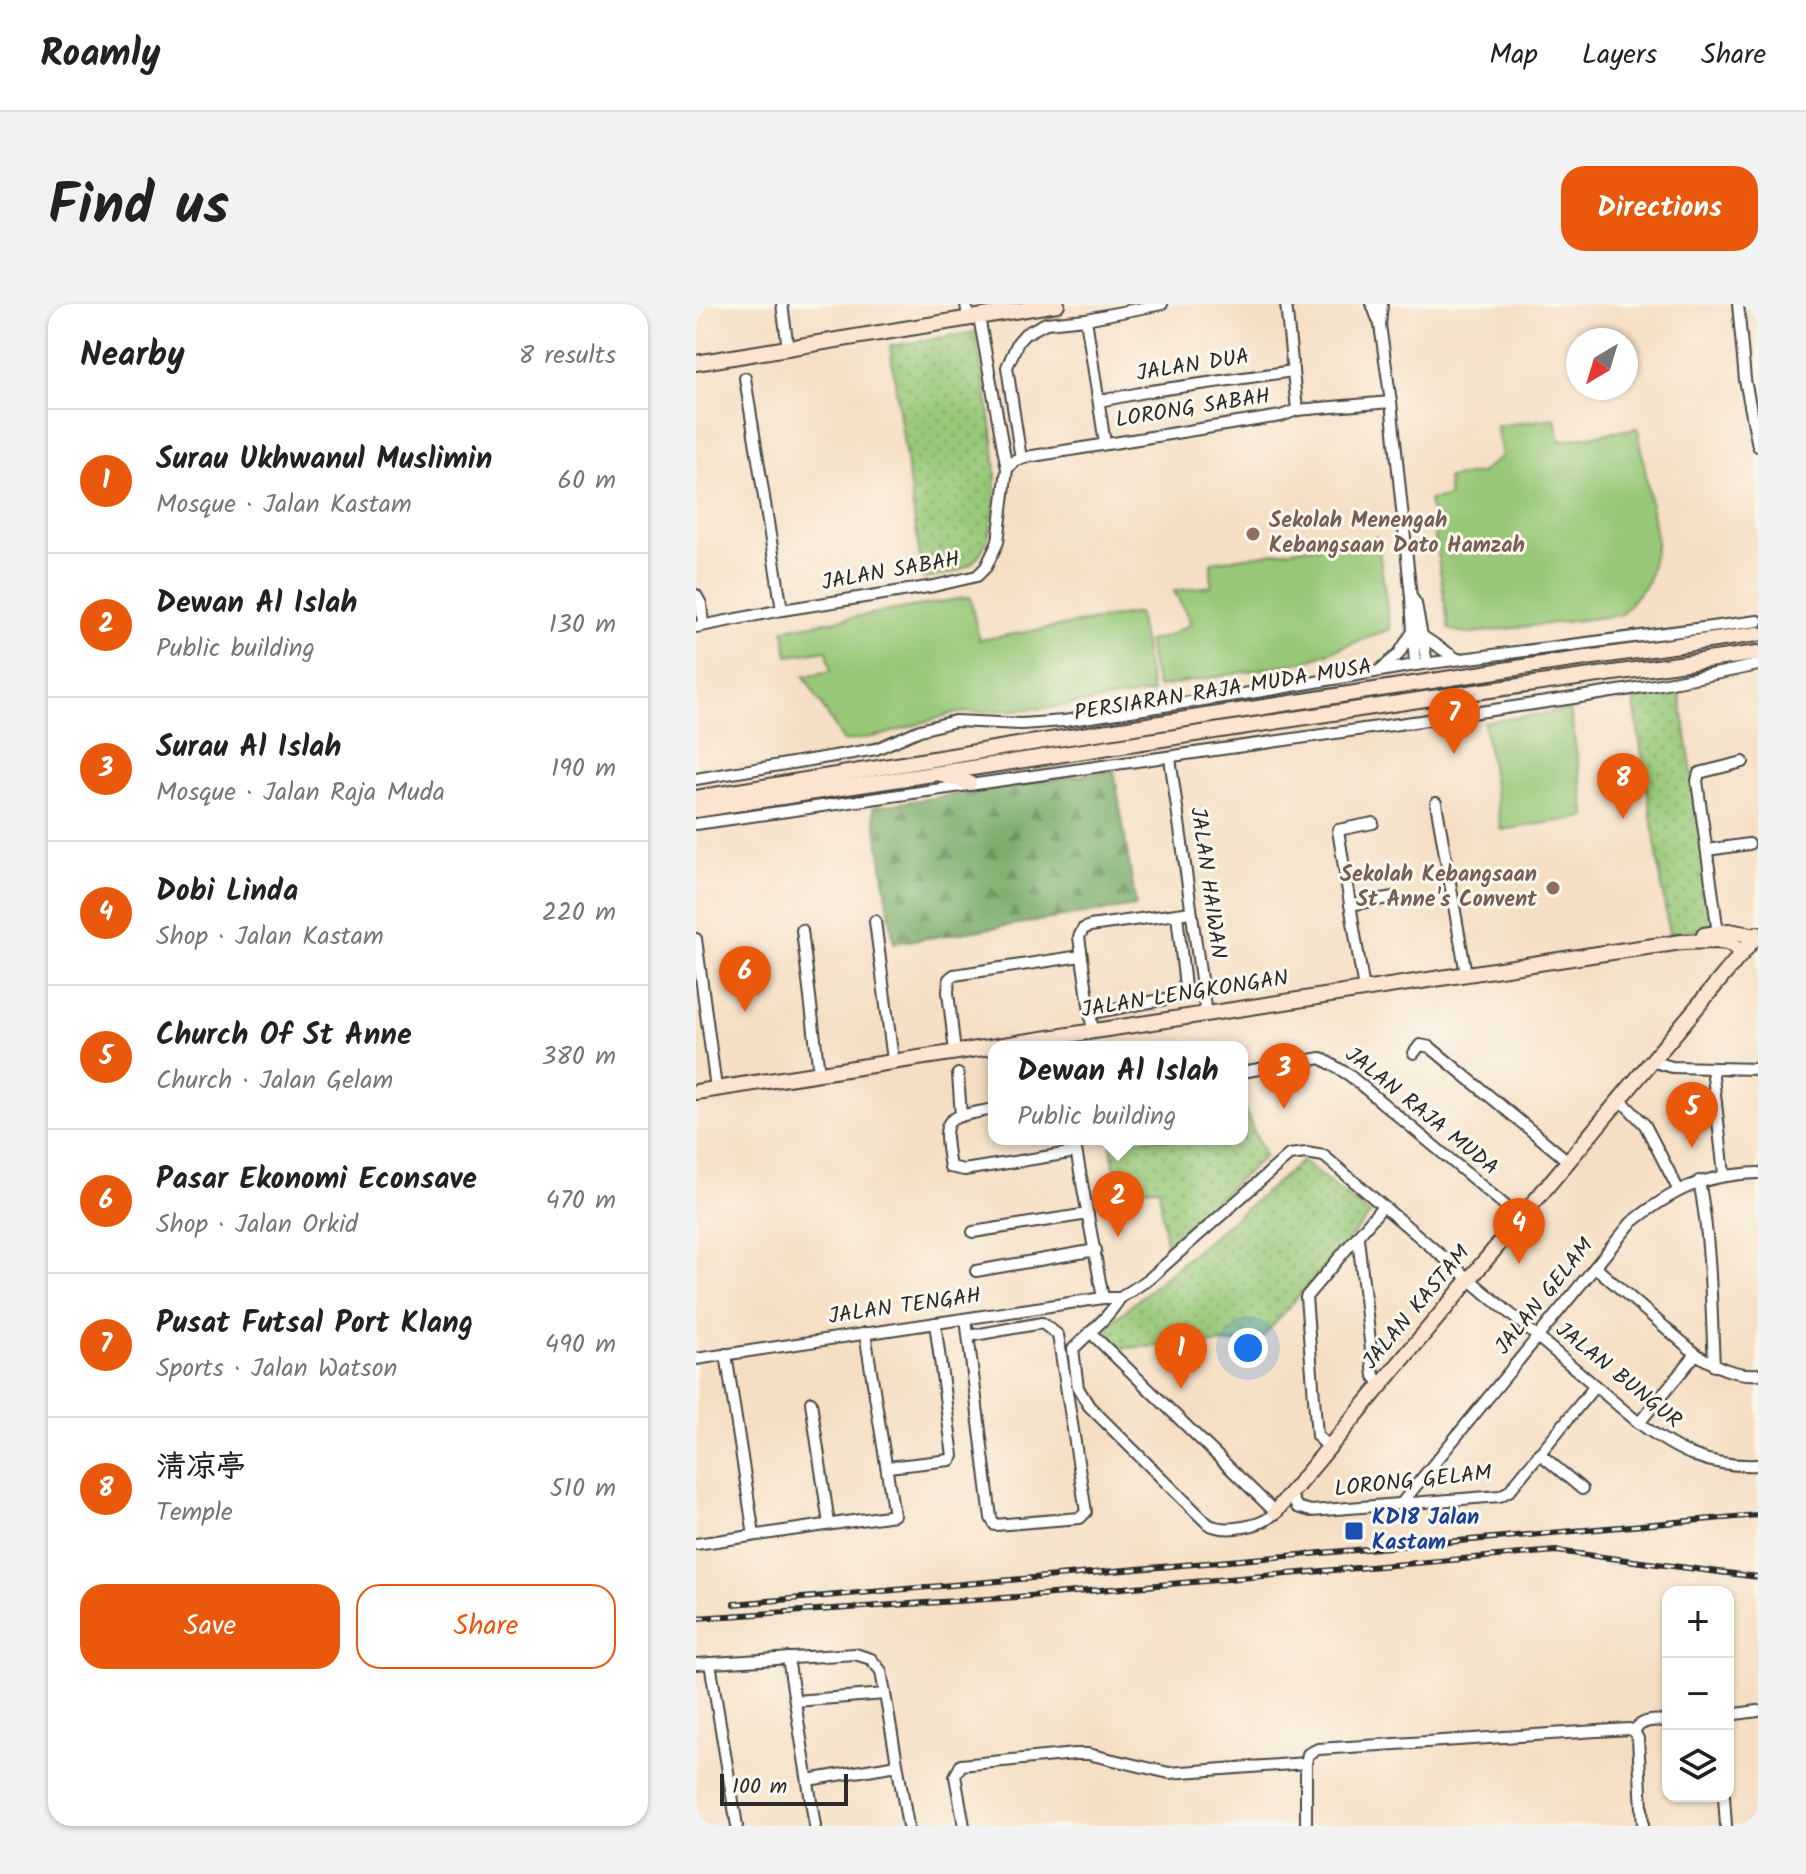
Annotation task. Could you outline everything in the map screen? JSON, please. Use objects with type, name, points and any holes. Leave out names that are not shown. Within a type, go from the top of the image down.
[{"type":"street","points":[[782,304],[788,348]]},
{"type":"street","points":[[696,363],[971,313],[1057,304]]},
{"type":"street","points":[[1021,459],[1007,367],[1025,334],[1046,323],[1086,319],[1162,304]]},
{"type":"street","points":[[1286,304],[1297,410]]},
{"type":"street","points":[[1372,304],[1380,325],[1391,402],[1421,664]]},
{"type":"street","points":[[1380,325],[1382,304]]},
{"type":"street","points":[[1738,304],[1745,380],[1758,446]]},
{"type":"street","name":"JALAN SABAH","points":[[699,626],[934,586],[977,576],[986,567],[998,542],[1007,469],[992,391],[971,313]]},
{"type":"street","points":[[1086,319],[1105,444]]},
{"type":"street","name":"JALAN DUA","points":[[1099,401],[1293,371]]},
{"type":"street","points":[[745,378],[782,610]]},
{"type":"street","points":[[992,391],[1009,389]]},
{"type":"street","name":"LORONG SABAH","points":[[1007,469],[1015,460],[1281,416],[1297,410],[1391,402]]},
{"type":"street","points":[[696,595],[701,604],[699,626]]},
{"type":"street","points":[[696,779],[876,749],[920,730],[955,721],[1021,724],[1064,721],[1379,670],[1758,621]]},
{"type":"street","name":"PERSIARAN RAJA MUDA MUSA","points":[[696,798],[1065,737],[1758,634]]},
{"type":"street","points":[[1417,635],[1458,660]]},
{"type":"street","points":[[1379,670],[1417,635]]},
{"type":"street","name":"PERSIARAN RAJA MUDA MUSA","points":[[696,810],[1425,699],[1758,653]]},
{"type":"street","points":[[696,824],[1673,683],[1758,665]]},
{"type":"street","name":"JALAN HAIWAN","points":[[1170,758],[1206,1015]]},
{"type":"street","points":[[1718,933],[1697,781],[1699,773],[1743,762]]},
{"type":"street","points":[[938,773],[969,783]]},
{"type":"street","points":[[1436,803],[1466,974]]},
{"type":"street","points":[[1364,990],[1338,830],[1373,823]]},
{"type":"street","points":[[1707,850],[1749,844]]},
{"type":"street","points":[[1350,905],[1393,897]]},
{"type":"street","points":[[1093,1032],[1079,937],[1083,929],[1191,912]]},
{"type":"street","points":[[1092,1013],[1177,997],[1183,993],[1185,987],[1177,915]]},
{"type":"street","points":[[875,921],[893,1060]]},
{"type":"street","points":[[802,930],[819,1073]]},
{"type":"street","name":"JALAN LENGKONGAN","points":[[1682,942],[1690,937],[1729,931],[1757,935]]},
{"type":"street","name":"JALAN KASTAM","points":[[1275,1512],[1757,935]]},
{"type":"street","points":[[696,939],[716,1088]]},
{"type":"street","name":"JALAN LENGKONGAN","points":[[1031,1041],[1682,942],[1728,942],[1743,952]]},
{"type":"street","points":[[955,1052],[948,992],[949,979],[954,975],[1081,956]]},
{"type":"street","points":[[1414,1053],[1420,1045],[1430,1047],[1568,1161]]},
{"type":"street","name":"JALAN LENGKONGAN","points":[[696,1092],[988,1047]]},
{"type":"street","name":"JALAN RAJA MUDA","points":[[1248,1071],[1321,1058],[1349,1075],[1520,1218]]},
{"type":"street","points":[[1651,1061],[1672,1067],[1758,1069]]},
{"type":"street","points":[[1712,1068],[1724,1174]]},
{"type":"street","points":[[958,1074],[961,1116]]},
{"type":"street","points":[[1620,1099],[1645,1125],[1678,1189]]},
{"type":"street","points":[[988,1110],[949,1122],[944,1132],[950,1167],[964,1170],[1076,1152]]},
{"type":"street","points":[[1075,1145],[1103,1298]]},
{"type":"street","points":[[1090,1332],[1275,1512],[1261,1524],[1220,1528],[1208,1524],[1089,1406],[1078,1388],[1073,1349],[1090,1332],[1108,1316],[1120,1298],[1149,1279],[1289,1155],[1306,1153],[1324,1156],[1470,1278]]},
{"type":"street","name":"JALAN GELAM","points":[[1401,1504],[1631,1223],[1678,1189],[1724,1174],[1758,1173]]},
{"type":"street","points":[[1699,1181],[1709,1261],[1714,1366]]},
{"type":"street","points":[[1329,1447],[1317,1436],[1306,1297],[1383,1206]]},
{"type":"street","points":[[973,1232],[1088,1214]]},
{"type":"street","points":[[1358,1238],[1374,1376],[1381,1385]]},
{"type":"street","points":[[976,1271],[1096,1250]]},
{"type":"street","points":[[1595,1267],[1714,1366],[1748,1375],[1758,1374]]},
{"type":"street","name":"JALAN BUNGUR","points":[[1470,1278],[1670,1446],[1728,1466],[1758,1465]]},
{"type":"street","name":"JALAN TENGAH","points":[[696,1359],[1103,1298],[1120,1298]]},
{"type":"street","points":[[966,1319],[991,1518],[995,1525],[1080,1518],[1086,1512],[1058,1335],[1042,1323],[969,1336]]},
{"type":"street","points":[[888,1467],[950,1460],[953,1456],[935,1323]]},
{"type":"street","points":[[696,1544],[894,1515],[865,1333]]},
{"type":"street","points":[[726,1354],[754,1535]]},
{"type":"street","points":[[1639,1423],[1696,1354]]},
{"type":"street","name":"LORONG GELAM","points":[[1290,1494],[1297,1507],[1311,1511],[1500,1496],[1509,1491],[1595,1386]]},
{"type":"street","points":[[811,1402],[829,1524]]},
{"type":"street","points":[[1539,1453],[1582,1489]]},
{"type":"street","points":[[696,1664],[864,1655],[878,1664],[908,1826]]},
{"type":"street","points":[[788,1658],[815,1826]]},
{"type":"street","points":[[710,1663],[737,1826]]},
{"type":"street","points":[[795,1701],[885,1694]]},
{"type":"street","points":[[1734,1714],[1758,1711]]},
{"type":"street","points":[[1634,1731],[1638,1725],[1662,1721]]},
{"type":"street","points":[[1306,1826],[1306,1763],[1308,1754],[1318,1749],[1629,1729],[1638,1739],[1643,1826]]},
{"type":"street","points":[[964,1826],[955,1776],[957,1769],[965,1763],[1088,1754],[1169,1773],[1306,1763]]},
{"type":"street","points":[[808,1780],[897,1765]]},
{"type":"street","points":[[1724,1802],[1726,1826]]},
{"type":"green space","points":[[975,332],[994,449],[994,512],[987,539],[975,560],[957,571],[923,579],[890,346]]},
{"type":"green space","points":[[1555,418],[1560,441],[1638,428],[1657,542],[1648,581],[1621,615],[1465,634],[1449,629],[1429,500],[1449,497],[1447,478],[1480,473],[1502,456],[1496,426]]},
{"type":"green space","points":[[1377,537],[1390,629],[1303,662],[1157,687],[1147,641],[1166,637],[1191,623],[1174,591],[1211,586],[1211,562]]},
{"type":"green space","points":[[970,597],[979,640],[1138,613],[1152,693],[1048,708],[954,713],[883,735],[844,742],[804,676],[831,671],[827,650],[788,656],[784,629]]},
{"type":"green space","points":[[1679,688],[1715,927],[1669,934],[1633,695]]},
{"type":"green space","points":[[1570,710],[1586,817],[1501,830],[1484,722]]},
{"type":"green space","points":[[1114,770],[1136,906],[894,943],[873,807]]},
{"type":"green space","points":[[1248,1118],[1265,1156],[1166,1245],[1159,1188],[1118,1191],[1111,1145],[1248,1145]]},
{"type":"green space","points":[[1302,1161],[1370,1215],[1258,1342],[1119,1348],[1101,1331]]},
{"type":"railway","points":[[734,1604],[1758,1515]]},
{"type":"railway","points":[[696,1618],[1017,1597],[1556,1551],[1758,1577]]},
{"type":"place","name":"Sekolah Menengah Kebangsaan Dato Hamzah","points":[[1253,534]]},
{"type":"place","name":"Pusat Futsal Port Klang","points":[[1454,754]]},
{"type":"place","name":"清凉亭","points":[[1623,819]]},
{"type":"place","name":"Sekolah Kebangsaan St Anne's Convent","points":[[1553,888]]},
{"type":"place","name":"Pasar Ekonomi Econsave","points":[[745,1012]]},
{"type":"place","name":"Surau Al Islah","points":[[1284,1109]]},
{"type":"place","name":"Church Of St Anne","points":[[1692,1148]]},
{"type":"place","name":"Dewan Al Islah","points":[[1118,1237]]},
{"type":"place","name":"Dobi Linda","points":[[1519,1264]]},
{"type":"place","name":"Surau Ukhwanul Muslimin","points":[[1181,1389]]},
{"type":"place","name":"KD18 Jalan Kastam","points":[[1354,1531]]}]
